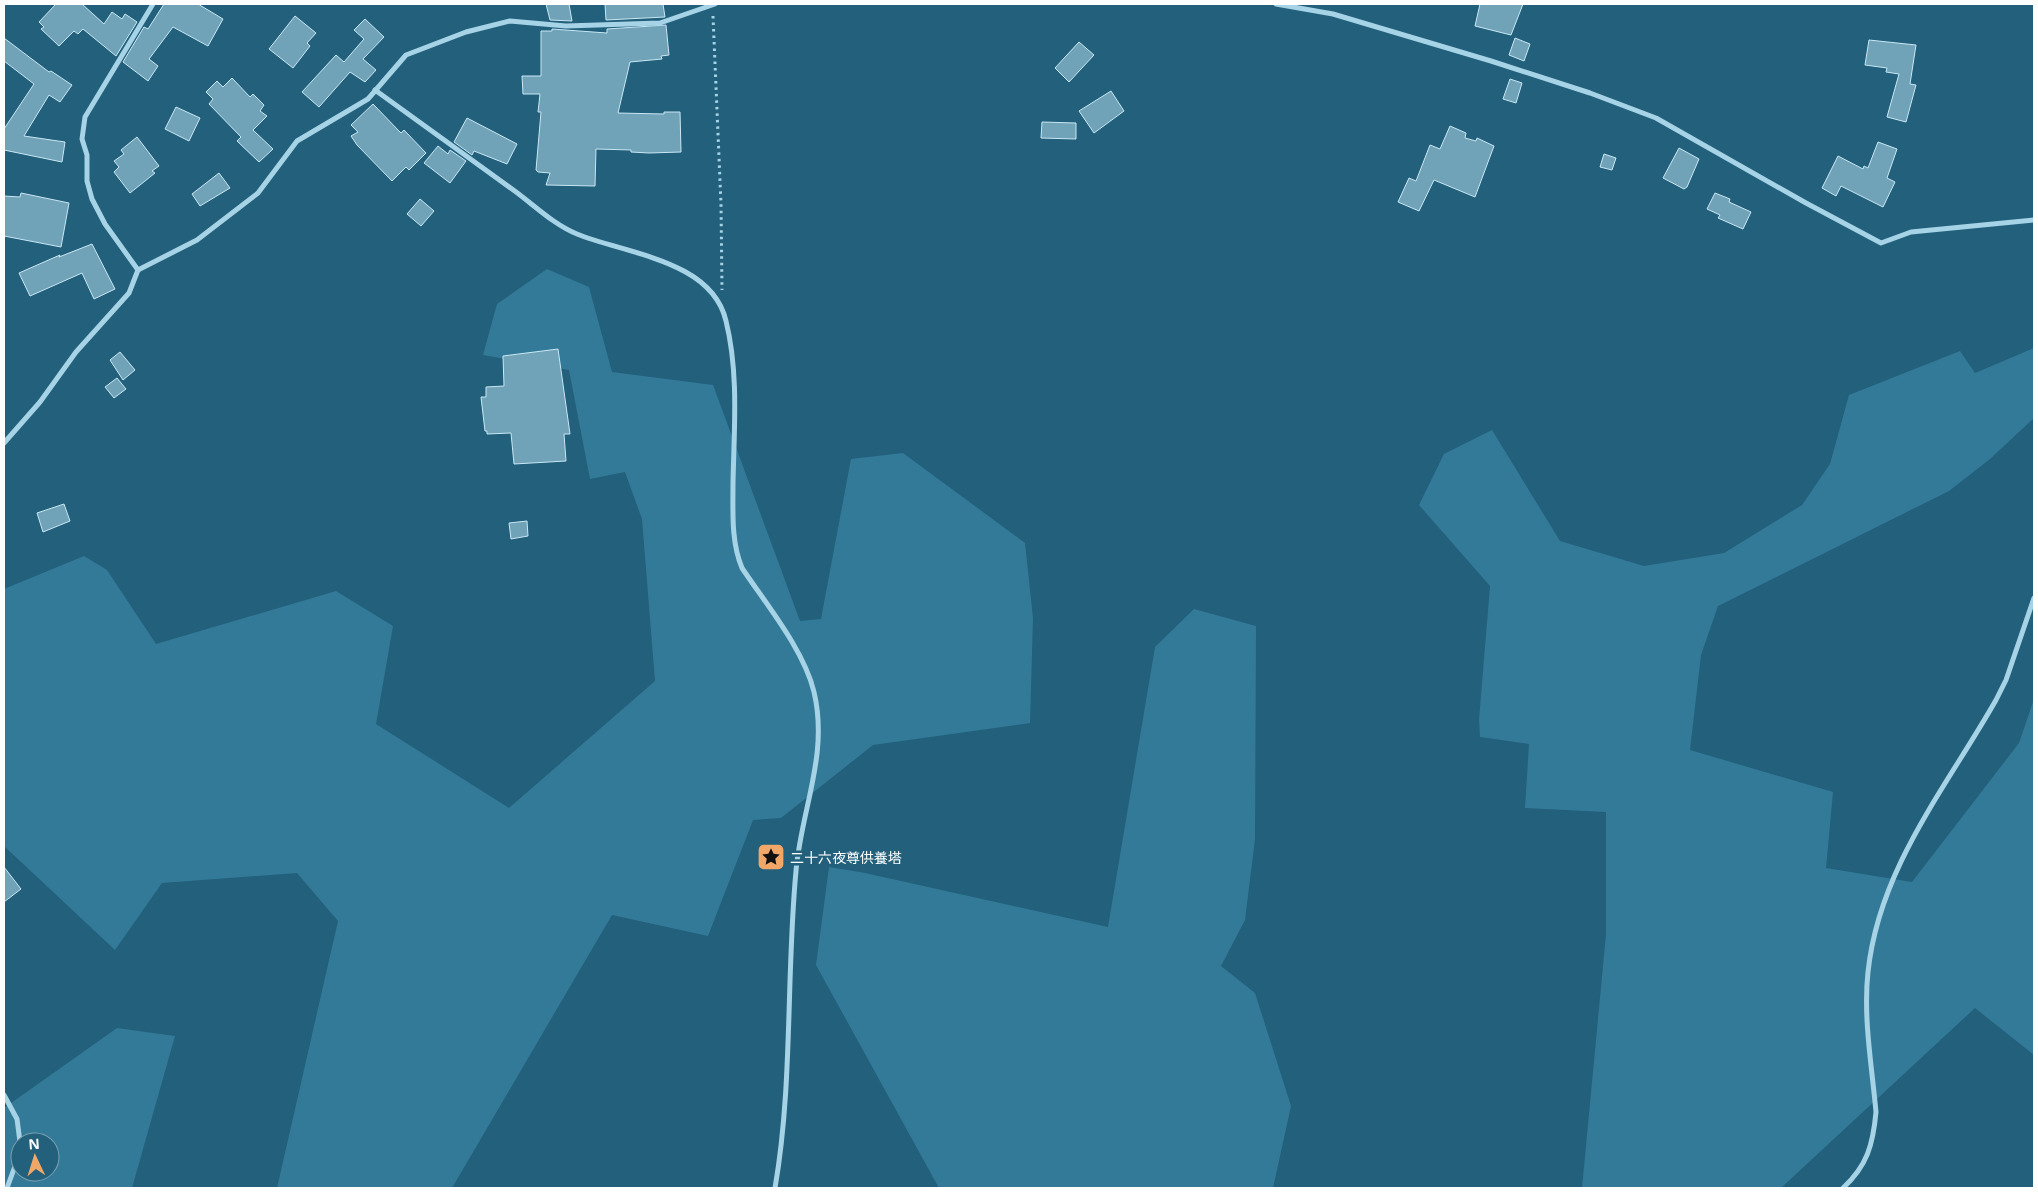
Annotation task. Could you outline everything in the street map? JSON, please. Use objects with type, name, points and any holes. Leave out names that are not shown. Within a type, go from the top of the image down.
[{"type":"street","points":[[138,270],[105,224],[92,199],[87,181],[87,156],[82,139],[85,117],[153,4]]},
{"type":"street","points":[[4,443],[40,402],[76,352],[129,293],[138,270],[197,240],[258,193],[297,141],[368,99],[406,55],[428,45],[510,21],[566,26],[660,23],[714,4]]},
{"type":"street","points":[[1276,4],[1333,14],[1491,60],[1590,93],[1656,118],[1881,243],[1911,232],[2034,220]]},
{"type":"street","points":[[375,90],[568,230],[652,257],[691,275],[713,293],[722,308],[730,336],[733,391],[733,518],[738,557],[742,568],[798,655],[814,691],[819,742],[817,766],[796,868],[787,1066],[775,1188]]},
{"type":"street","points":[[1842,1188],[1857,1175],[1863,1165],[1874,1130],[1876,1112],[1867,992],[1870,958],[1880,910],[1899,862],[1913,836],[1996,700],[2006,680],[2034,598]]},
{"type":"street","points":[[4,1095],[17,1119],[19,1132]]},
{"type":"path","points":[[714,4],[722,204],[722,308]]},
{"type":"shaded area","points":[[547,269],[589,287],[612,372],[713,385],[800,621],[821,619],[851,459],[903,453],[1025,543],[1033,618],[1030,723],[873,745],[781,818],[753,820],[708,936],[612,915],[452,1188],[277,1188],[338,921],[297,873],[162,883],[115,950],[4,846],[4,589],[84,556],[107,570],[156,644],[336,591],[393,626],[376,724],[509,808],[655,681],[642,519],[625,472],[590,479],[569,370],[483,355],[497,304]]},
{"type":"shaded area","points":[[2034,348],[2034,418],[1990,459],[1949,491],[1718,606],[1701,655],[1690,750],[1833,792],[1826,868],[1912,882],[2019,743],[2034,699],[2034,1055],[1975,1008],[1781,1188],[1582,1188],[1606,934],[1606,812],[1525,808],[1529,744],[1480,737],[1479,720],[1490,586],[1419,505],[1444,454],[1492,430],[1560,541],[1644,566],[1724,553],[1802,505],[1830,464],[1849,395],[1960,351],[1975,373]]},
{"type":"shaded area","points":[[1194,609],[1256,626],[1255,839],[1245,920],[1221,966],[1255,993],[1291,1106],[1273,1188],[939,1188],[816,965],[829,867],[865,873],[1108,927],[1155,647]]},
{"type":"shaded area","points":[[117,1028],[175,1036],[132,1188],[4,1188],[4,1108]]},
{"type":"building","points":[[56,4],[82,4],[104,24],[112,12],[122,19],[125,14],[137,22],[116,56],[83,29],[78,34],[74,31],[59,46],[41,29],[44,27],[39,22]]},
{"type":"building","points":[[164,4],[198,4],[223,19],[208,46],[173,27],[149,59],[158,66],[148,81],[123,62],[144,27],[148,29]]},
{"type":"building","points":[[546,4],[569,4],[572,21],[550,20]]},
{"type":"building","points":[[605,4],[663,4],[665,17],[606,20]]},
{"type":"building","points":[[1480,4],[1523,4],[1511,35],[1475,26]]},
{"type":"building","points":[[295,16],[316,33],[307,43],[310,46],[293,68],[269,49]]},
{"type":"building","points":[[365,19],[384,37],[363,59],[376,70],[365,82],[350,72],[319,107],[302,92],[336,55],[344,62],[364,39],[354,30]]},
{"type":"building","points":[[666,25],[669,55],[661,56],[662,59],[630,62],[618,113],[664,114],[664,112],[680,112],[681,152],[649,153],[631,152],[631,150],[596,149],[595,186],[546,185],[550,173],[538,172],[536,170],[541,112],[538,112],[540,94],[523,94],[522,76],[541,76],[541,31],[552,31],[552,29],[607,33],[607,29]]},
{"type":"building","points":[[4,38],[49,72],[51,71],[72,85],[60,102],[49,95],[24,136],[65,142],[62,162],[4,150],[4,129],[34,84],[4,61]]},
{"type":"building","points":[[1515,38],[1530,44],[1524,61],[1509,55]]},
{"type":"building","points":[[1869,40],[1916,45],[1910,84],[1916,85],[1906,122],[1887,117],[1899,74],[1886,72],[1887,68],[1865,65]]},
{"type":"building","points":[[1079,42],[1094,55],[1069,82],[1055,68]]},
{"type":"building","points":[[232,78],[250,97],[253,94],[264,105],[260,111],[267,116],[253,130],[273,149],[259,162],[237,141],[241,137],[209,104],[213,99],[206,92],[217,81],[223,87]]},
{"type":"building","points":[[1510,79],[1522,83],[1516,103],[1503,99]]},
{"type":"building","points":[[1111,91],[1124,111],[1094,133],[1079,111]]},
{"type":"building","points":[[373,104],[401,133],[404,130],[426,153],[409,170],[406,167],[392,181],[357,145],[351,136],[358,132],[351,125]]},
{"type":"building","points":[[176,107],[200,118],[189,141],[165,129]]},
{"type":"building","points":[[467,118],[517,144],[507,164],[474,151],[472,155],[454,142]]},
{"type":"building","points":[[1042,122],[1076,123],[1076,139],[1041,138]]},
{"type":"building","points":[[1450,126],[1466,133],[1465,138],[1476,141],[1477,138],[1494,146],[1475,197],[1434,180],[1419,211],[1398,202],[1409,178],[1416,181],[1430,145],[1440,149]]},
{"type":"building","points":[[137,137],[159,166],[152,171],[155,173],[130,193],[114,172],[119,167],[114,161],[124,154],[121,150]]},
{"type":"building","points":[[1878,142],[1897,149],[1887,178],[1895,182],[1883,207],[1841,186],[1836,196],[1822,188],[1838,156],[1863,169],[1864,166],[1868,168]]},
{"type":"building","points":[[438,146],[448,154],[450,150],[466,161],[450,183],[424,163]]},
{"type":"building","points":[[1679,148],[1699,159],[1687,187],[1684,189],[1663,178]]},
{"type":"building","points":[[1604,154],[1616,158],[1612,170],[1600,167]]},
{"type":"building","points":[[219,173],[230,188],[200,206],[192,194]]},
{"type":"building","points":[[21,193],[69,203],[61,247],[4,236],[4,196],[20,197]]},
{"type":"building","points":[[1715,193],[1730,199],[1729,202],[1751,212],[1743,229],[1718,218],[1720,215],[1707,209]]},
{"type":"building","points":[[420,199],[434,211],[421,226],[407,214]]},
{"type":"building","points":[[92,244],[115,289],[94,299],[82,273],[30,296],[19,273],[60,255],[59,257]]},
{"type":"building","points":[[558,349],[570,434],[564,434],[566,461],[514,464],[511,433],[487,434],[487,431],[485,431],[481,397],[486,397],[486,387],[504,386],[503,356]]},
{"type":"building","points":[[120,352],[135,370],[123,380],[110,360]]},
{"type":"building","points":[[117,378],[126,389],[114,398],[105,387]]},
{"type":"building","points":[[64,504],[70,521],[43,532],[37,513]]},
{"type":"building","points":[[527,521],[528,536],[511,539],[509,523]]},
{"type":"building","points":[[4,867],[21,889],[4,902]]},
{"type":"place","name":"二十六夜尊供養塔","points":[[771,857]]}]
